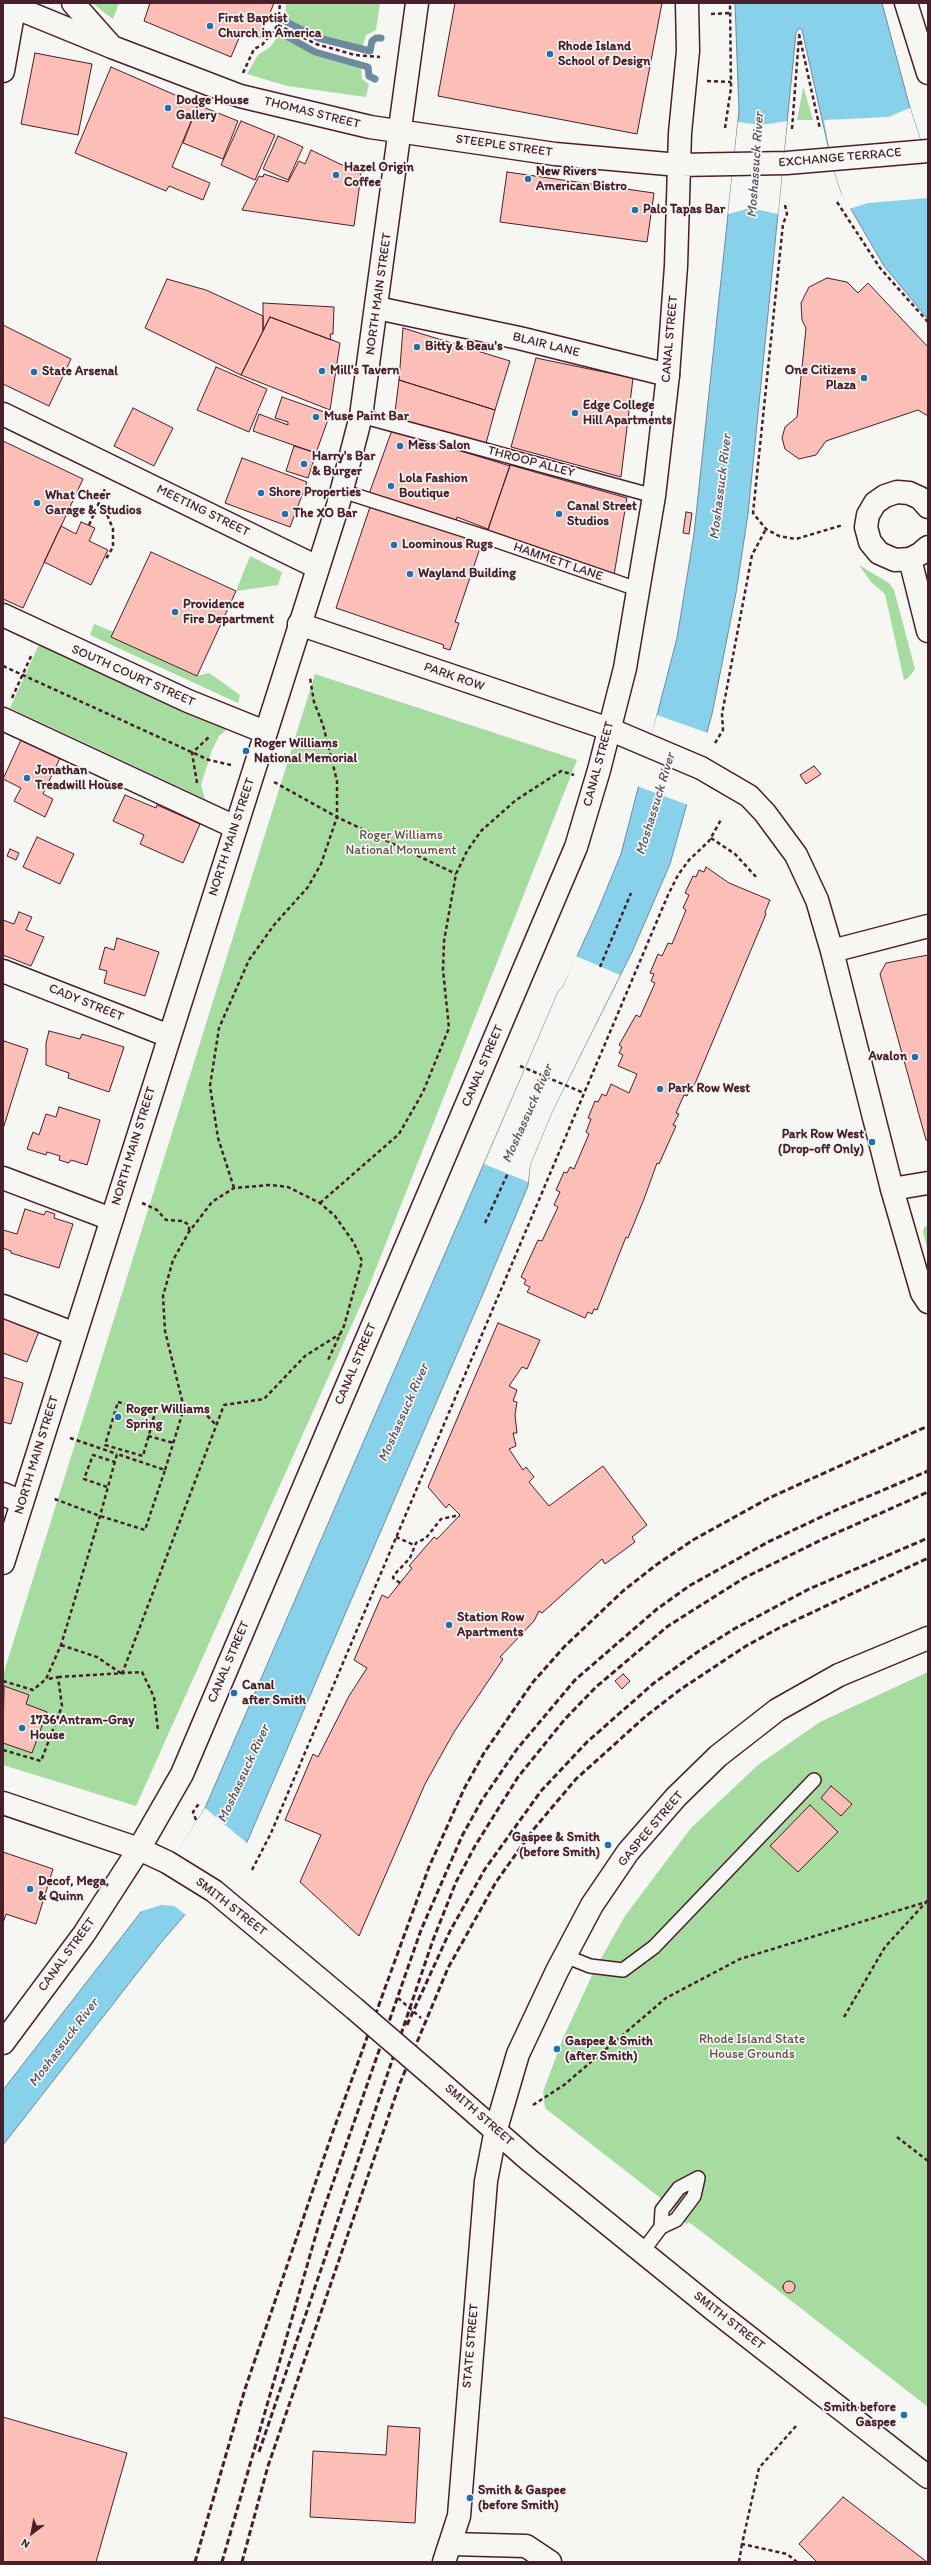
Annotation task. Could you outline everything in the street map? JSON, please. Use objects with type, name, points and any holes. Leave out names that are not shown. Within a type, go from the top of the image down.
[{"type":"main road","name":"THOMAS STREET","points":[[73,3],[112,47]]},
{"type":"main road","name":"NORTH MAIN STREET","points":[[3,1563],[12,1498],[75,1334],[342,491],[362,416],[417,3]]},
{"type":"main road","name":"CANAL STREET","points":[[3,2042],[84,1934],[139,1849],[182,1774],[427,1194],[546,922],[576,846],[625,668],[654,496],[668,375],[676,266],[679,165],[688,50],[687,3]]},
{"type":"main road","points":[[906,3],[928,73]]},
{"type":"main road","name":"THOMAS STREET","points":[[15,5],[112,47],[240,96],[370,127],[400,132]]},
{"type":"main road","points":[[3,71],[15,5]]},
{"type":"main road","name":"STEEPLE STREET","points":[[400,132],[562,155],[679,165]]},
{"type":"main road","name":"EXCHANGE TERRACE","points":[[679,165],[727,165],[827,161],[926,151]]},
{"type":"main road","name":"BLAIR LANE","points":[[377,308],[519,338],[668,375]]},
{"type":"main road","name":"MEETING STREET","points":[[3,414],[317,567]]},
{"type":"main road","points":[[928,507],[920,498],[897,492],[885,496],[875,503],[868,515],[866,527],[870,542],[879,553],[895,560],[910,559],[920,554],[928,547]]},
{"type":"main road","points":[[910,559],[928,631]]},
{"type":"main road","name":"SOUTH COURT STREET","points":[[3,615],[230,718],[265,732]]},
{"type":"main road","name":"PARK ROW","points":[[299,624],[609,729]]},
{"type":"main road","points":[[6,711],[235,827]]},
{"type":"main road","points":[[609,729],[701,768],[749,796],[765,813],[796,855],[817,900],[832,951],[892,1189],[922,1293],[928,1302]]},
{"type":"main road","points":[[832,951],[928,926]]},
{"type":"main road","name":"CADY STREET","points":[[3,971],[169,1036]]},
{"type":"main road","points":[[3,1178],[112,1219]]},
{"type":"main road","points":[[892,1189],[928,1183]]},
{"type":"main road","points":[[3,1306],[75,1334]]},
{"type":"main road","name":"GASPEE STREET","points":[[496,2129],[518,2054],[564,1956],[592,1905],[628,1852],[676,1797],[718,1756],[777,1710],[839,1674],[928,1638]]},
{"type":"main road","name":"SMITH STREET","points":[[3,1803],[139,1849],[167,1862],[214,1891],[496,2129],[529,2160],[714,2310],[928,2476]]},
{"type":"main road","points":[[3,2030],[40,1992]]},
{"type":"main road","name":"STATE STREET","points":[[448,2553],[459,2516],[486,2181],[496,2129]]},
{"type":"main road","points":[[448,2553],[526,2546],[550,2562]]},
{"type":"lane","name":"THROOP ALLEY","points":[[362,416],[654,496]]},
{"type":"lane","name":"HAMMETT LANE","points":[[342,491],[486,537],[638,589]]},
{"type":"lane","points":[[564,1956],[590,1966],[622,1970],[654,1947],[814,1780]]},
{"type":"lane","points":[[643,2251],[661,2227]]},
{"type":"path","points":[[242,76],[254,49],[262,45],[278,25],[280,3]]},
{"type":"path","points":[[725,128],[731,82],[730,3]]},
{"type":"path","points":[[709,14],[730,13]]},
{"type":"path","points":[[278,25],[316,44],[355,55],[380,57]]},
{"type":"path","points":[[792,128],[799,34],[820,128]]},
{"type":"path","points":[[700,80],[731,82]]},
{"type":"path","points":[[837,202],[880,268],[928,322]]},
{"type":"path","points":[[786,205],[787,214],[783,224],[754,513],[766,529],[779,536],[796,539],[847,524]]},
{"type":"path","points":[[89,526],[107,486]]},
{"type":"path","points":[[98,505],[106,512],[113,529],[113,547],[106,559]]},
{"type":"path","points":[[715,743],[723,730],[722,714],[752,556],[766,529]]},
{"type":"path","points":[[6,711],[42,634]]},
{"type":"path","points":[[3,666],[192,753],[209,760],[235,766]]},
{"type":"path","points":[[234,1188],[218,1138],[210,1086],[219,1028],[249,960],[274,925],[308,887],[318,870],[337,817],[337,781],[324,725],[314,702],[310,678]]},
{"type":"path","points":[[192,753],[230,718]]},
{"type":"path","points":[[192,753],[197,785]]},
{"type":"path","points":[[320,1203],[399,1134],[423,1092],[448,1028],[443,970],[444,941],[456,874],[467,851],[481,831],[497,815],[561,771],[576,776]]},
{"type":"path","points":[[272,781],[337,817],[456,874]]},
{"type":"path","points":[[252,1870],[271,1833],[584,1093],[678,875],[711,838],[722,818]]},
{"type":"path","points":[[711,838],[735,854],[757,878]]},
{"type":"path","points":[[600,967],[631,893]]},
{"type":"path","points":[[520,1066],[584,1093]]},
{"type":"path","points":[[485,1223],[508,1173]]},
{"type":"path","points":[[52,1498],[100,1516],[145,1530],[184,1408],[165,1331],[163,1296],[174,1260],[189,1232],[212,1202],[234,1188],[270,1185],[288,1188],[320,1203],[335,1216],[345,1230],[362,1261],[340,1334],[328,1360]]},
{"type":"path","points":[[142,1203],[157,1210],[166,1220],[183,1221],[189,1225],[189,1232]]},
{"type":"path","points":[[122,1674],[224,1405],[264,1399],[305,1356],[340,1334]]},
{"type":"path","points":[[118,1402],[155,1413],[148,1436],[142,1456],[105,1445],[118,1402]]},
{"type":"path","points":[[184,1408],[201,1409],[216,1425]]},
{"type":"path","points":[[148,1436],[174,1443]]},
{"type":"path","points":[[70,1438],[165,1470]]},
{"type":"path","points":[[108,1487],[84,1479],[93,1454],[115,1462]]},
{"type":"path","points":[[3,1681],[33,1690],[46,1679],[61,1645],[117,1454]]},
{"type":"path","points":[[400,1583],[393,1578],[394,1575],[410,1558],[414,1545],[426,1538],[441,1519],[460,1515]]},
{"type":"path","points":[[396,1537],[414,1545]]},
{"type":"path","points":[[61,1645],[97,1656],[122,1674]]},
{"type":"path","points":[[46,1679],[142,1672],[154,1697],[158,1730]]},
{"type":"path","points":[[3,1750],[41,1762],[62,1706],[58,1677]]},
{"type":"path","points":[[196,1820],[194,1812],[200,1802]]},
{"type":"path","points":[[844,2017],[885,1947],[927,1901]]},
{"type":"path","points":[[533,2105],[564,2085],[666,1998],[740,1959],[927,1901]]},
{"type":"path","points":[[398,1998],[421,2018]]},
{"type":"path","points":[[896,2137],[928,2161]]},
{"type":"path","points":[[739,2562],[759,2468],[796,2426]]},
{"type":"path","points":[[742,2544],[787,2554],[797,2562]]},
{"type":"green space","points":[[92,3],[119,3],[113,19]]},
{"type":"green space","points":[[286,3],[380,3],[376,30],[366,35],[362,49],[318,38],[285,21]]},
{"type":"green space","points":[[281,33],[315,52],[361,65],[362,79],[369,84],[366,97],[287,86],[247,74],[258,55],[270,47]]},
{"type":"green space","points":[[803,88],[804,89],[813,120],[797,120]]},
{"type":"green space","points":[[250,556],[282,572],[278,585],[236,591]]},
{"type":"green space","points":[[859,565],[889,583],[894,590],[915,669],[908,678],[904,680],[885,594],[871,582]]},
{"type":"green space","points":[[94,624],[114,632],[112,637],[197,676],[209,673],[240,695],[238,703],[90,635]]},
{"type":"green space","points":[[41,640],[230,727],[219,736],[212,750],[201,785],[205,799],[10,708]]},
{"type":"green space","name":"Roger Williams National Monument","points":[[315,674],[577,760],[367,1291],[136,1806],[3,1765],[3,1675]]},
{"type":"green space","points":[[928,1226],[928,1252],[923,1232],[924,1227]]},
{"type":"green space","name":"Rhode Island State House Grounds","points":[[928,1672],[928,2407],[689,2222],[687,2224],[683,2222],[686,2218],[545,2108],[543,2092],[563,2038],[595,1969],[625,1916],[691,1828],[758,1765],[820,1722]]},
{"type":"water","name":"Moshassuck River","points":[[735,3],[882,3],[910,108],[928,163],[928,319],[884,266],[841,192],[832,164],[802,30],[799,28],[796,33],[748,514],[736,593],[712,714],[670,864],[632,952],[552,1112],[530,1165],[528,1186],[485,1289],[247,1842],[159,1945],[3,2145],[3,2090],[141,1912],[205,1808],[559,990],[563,987],[598,910],[621,854],[677,638],[694,534],[739,111]]},
{"type":"pier","points":[[910,108],[928,163],[928,198],[868,203],[849,209],[841,192],[832,164],[824,120],[888,117]]},
{"type":"pier","points":[[787,121],[778,214],[750,208],[728,214],[738,122],[761,125]]},
{"type":"pier","points":[[657,715],[708,733],[688,805],[637,786]]},
{"type":"pier","points":[[576,956],[620,975],[552,1112],[530,1165],[528,1182],[484,1164],[559,990],[563,987]]},
{"type":"pier","points":[[205,1808],[248,1844],[186,1915],[174,1906],[161,1905],[139,1912]]},
{"type":"building","name":"First Baptist Church in America","points":[[150,3],[274,3],[260,38],[242,31],[231,57],[144,21]]},
{"type":"building","name":"Rhode Island School of Design","points":[[455,3],[662,3],[637,134],[438,96]]},
{"type":"building","points":[[35,53],[92,64],[78,135],[21,124]]},
{"type":"building","points":[[111,67],[198,105],[172,167],[210,183],[203,200],[169,186],[166,191],[75,153]]},
{"type":"building","points":[[198,105],[238,121],[223,159],[183,143]]},
{"type":"building","points":[[241,121],[275,135],[255,180],[221,165]]},
{"type":"building","points":[[278,136],[303,147],[288,180],[263,169]]},
{"type":"building","points":[[311,150],[342,165],[354,167],[359,171],[361,175],[354,226],[242,210],[259,176],[263,177],[264,174],[288,182],[299,161],[305,164]]},
{"type":"building","points":[[507,172],[654,193],[647,242],[500,222]]},
{"type":"building","name":"One Citizens Plaza","points":[[827,278],[847,282],[858,293],[868,283],[928,347],[928,416],[918,410],[826,441],[816,455],[799,459],[785,449],[782,438],[785,427],[797,417],[806,328],[802,320],[801,303],[809,287]]},
{"type":"building","points":[[167,279],[206,290],[263,316],[263,331],[241,375],[145,328]]},
{"type":"building","points":[[263,303],[334,307],[333,334],[330,334],[331,340],[270,317],[263,331]]},
{"type":"building","points":[[270,317],[340,343],[330,410],[241,375]]},
{"type":"building","name":"State Arsenal","points":[[3,325],[71,359],[49,406],[3,384]]},
{"type":"building","points":[[403,328],[510,361],[495,410],[399,380]]},
{"type":"building","name":"Edge College Hill Apartments","points":[[536,358],[633,378],[621,477],[511,447]]},
{"type":"building","points":[[216,367],[267,389],[249,432],[197,410]]},
{"type":"building","points":[[399,380],[495,410],[485,447],[394,420]]},
{"type":"building","points":[[282,397],[330,414],[316,453],[253,431],[259,414],[288,425],[288,422],[275,418]]},
{"type":"building","points":[[133,408],[173,428],[154,466],[114,446]]},
{"type":"building","points":[[392,430],[510,466],[488,529],[457,517],[456,521],[369,494]]},
{"type":"building","name":"What Cheer Garage & Studios","points":[[3,441],[83,479],[23,608],[3,599]]},
{"type":"building","points":[[294,446],[316,453],[308,478],[286,471]]},
{"type":"building","points":[[242,458],[307,482],[290,527],[225,503]]},
{"type":"building","name":"Canal Street Studios","points":[[510,465],[627,498],[614,575],[487,533]]},
{"type":"building","name":"Wayland Building","points":[[372,501],[483,539],[455,622],[459,623],[450,650],[443,648],[444,645],[336,608]]},
{"type":"building","points":[[686,512],[692,513],[689,534],[683,533]]},
{"type":"building","points":[[81,522],[95,528],[89,541],[108,550],[91,585],[44,562],[61,526],[76,534]]},
{"type":"building","name":"Providence Fire Department","points":[[151,552],[236,591],[197,676],[111,637]]},
{"type":"building","name":"Jonathan Treadwill House","points":[[21,740],[60,758],[43,794],[53,799],[45,817],[14,801],[21,788],[3,779]]},
{"type":"building","points":[[814,766],[821,774],[806,784],[800,775]]},
{"type":"building","points":[[125,795],[156,808],[157,805],[200,824],[183,863],[140,844],[144,835],[113,821]]},
{"type":"building","points":[[37,837],[74,854],[60,884],[23,867]]},
{"type":"building","points":[[10,849],[19,853],[16,860],[7,856]]},
{"type":"building","name":"Park Row West","points":[[706,867],[729,883],[770,900],[765,912],[766,914],[694,1086],[692,1085],[687,1096],[684,1095],[676,1113],[679,1114],[673,1125],[676,1126],[659,1164],[657,1163],[644,1199],[628,1238],[626,1237],[597,1310],[594,1309],[592,1314],[588,1312],[585,1318],[527,1292],[530,1287],[524,1284],[526,1280],[521,1277],[538,1240],[542,1241],[558,1207],[554,1205],[560,1192],[556,1190],[564,1172],[567,1173],[570,1167],[574,1169],[589,1134],[586,1132],[591,1119],[588,1118],[595,1101],[598,1102],[602,1094],[606,1096],[611,1084],[629,1093],[637,1074],[618,1066],[623,1055],[619,1053],[622,1047],[619,1045],[636,1015],[640,1017],[655,983],[651,981],[654,974],[650,973],[658,954],[662,956],[668,943],[672,944],[686,910],[683,908],[689,895],[685,893],[693,876],[696,877],[699,870],[704,872]]},
{"type":"building","points":[[19,912],[32,917],[26,930],[44,937],[31,966],[3,955],[3,920],[14,924]]},
{"type":"building","points":[[117,938],[159,952],[145,996],[104,983],[107,971],[99,969],[105,947],[114,950]]},
{"type":"building","name":"Avalon","points":[[928,955],[928,1141],[926,1140],[880,974],[886,963]]},
{"type":"building","points":[[49,1031],[80,1039],[82,1034],[124,1047],[109,1092],[68,1078],[69,1073],[46,1065],[46,1043]]},
{"type":"building","points":[[4,1041],[28,1049],[3,1129],[3,1043]]},
{"type":"building","points":[[59,1107],[100,1120],[87,1165],[71,1160],[69,1163],[59,1160],[60,1156],[47,1152],[46,1155],[27,1149],[33,1132],[39,1135],[46,1114],[56,1117]]},
{"type":"building","points":[[25,1209],[44,1215],[46,1211],[55,1214],[54,1218],[73,1224],[59,1268],[11,1253],[11,1251],[3,1248],[3,1230],[17,1234]]},
{"type":"building","points":[[3,1310],[41,1326],[27,1362],[3,1353]]},
{"type":"building","name":"Station Row Apartments","points":[[498,1323],[540,1340],[527,1369],[522,1367],[509,1386],[517,1390],[513,1401],[517,1402],[515,1415],[517,1433],[513,1433],[516,1446],[509,1449],[523,1470],[526,1467],[534,1477],[529,1482],[549,1506],[603,1466],[647,1525],[632,1537],[635,1542],[605,1564],[602,1559],[542,1613],[539,1611],[534,1621],[500,1657],[503,1659],[454,1732],[425,1784],[359,1936],[300,1882],[321,1835],[285,1820],[313,1754],[318,1757],[349,1696],[367,1668],[354,1660],[382,1595],[388,1598],[412,1568],[409,1566],[434,1537],[437,1539],[460,1515],[449,1504],[446,1508],[428,1487]]},
{"type":"building","points":[[3,1377],[23,1383],[11,1424],[3,1422]]},
{"type":"building","points":[[623,1674],[630,1681],[622,1689],[615,1681]]},
{"type":"building","name":"1736 Antram-Gray House","points":[[4,1686],[29,1695],[26,1704],[47,1712],[32,1753],[3,1743]]},
{"type":"building","points":[[831,1786],[852,1804],[841,1816],[821,1798]]},
{"type":"building","points":[[810,1805],[838,1832],[798,1872],[770,1846]]},
{"type":"building","points":[[3,1852],[53,1869],[36,1924],[6,1914],[3,1923]]},
{"type":"building","points":[[789,2281],[793,2283],[795,2287],[793,2291],[789,2293],[785,2291],[783,2287],[785,2283]]},
{"type":"building","points":[[3,2417],[127,2453],[96,2562],[3,2562]]},
{"type":"building","points":[[388,2426],[420,2428],[415,2523],[310,2517],[313,2451],[386,2455]]},
{"type":"building","points":[[843,2497],[927,2562],[817,2562],[799,2544]]},
{"type":"waterway","points":[[285,21],[318,38],[370,51],[372,41],[376,38],[381,38]]},
{"type":"waterway","points":[[281,33],[315,52],[368,67],[369,76],[375,79]]},
{"type":"railway","points":[[195,2562],[245,2389],[332,2134],[429,1867],[464,1789],[484,1753],[533,1682],[564,1647],[623,1591],[656,1565],[693,1540],[769,1498],[928,1426]]},
{"type":"railway","points":[[222,2562],[321,2217],[421,1930],[462,1836],[482,1800],[517,1749],[575,1680],[657,1609],[689,1586],[768,1542],[836,1510],[928,1471]]},
{"type":"railway","points":[[259,2452],[433,1940],[456,1882],[475,1846],[518,1777],[565,1719],[596,1687],[668,1626],[744,1578],[823,1539],[928,1492]]},
{"type":"railway","points":[[407,2025],[450,1931],[485,1869],[541,1791],[587,1742],[654,1683],[699,1651],[734,1629],[809,1589],[928,1538]]},
{"type":"railway","points":[[242,2562],[268,2466],[400,2083],[448,1968],[496,1882],[533,1830],[576,1779],[646,1716],[681,1689],[746,1646],[779,1628],[928,1558]]},
{"type":"place","name":"First Baptist Church in America","points":[[210,26]]},
{"type":"place","name":"Rhode Island School of Design","points":[[550,54]]},
{"type":"place","name":"Dodge House Gallery","points":[[168,108]]},
{"type":"place","name":"Hazel Origin Coffee","points":[[336,175]]},
{"type":"place","name":"New Rivers American Bistro","points":[[528,179]]},
{"type":"place","name":"Palo Tapas Bar","points":[[635,210]]},
{"type":"place","name":"Bitty & Beau's","points":[[417,347]]},
{"type":"place","name":"Mill's Tavern","points":[[322,371]]},
{"type":"place","name":"State Arsenal","points":[[34,372]]},
{"type":"place","name":"One Citizens Plaza","points":[[864,378]]},
{"type":"place","name":"Edge College Hill Apartments","points":[[575,413]]},
{"type":"place","name":"Muse Paint Bar","points":[[316,417]]},
{"type":"place","name":"Mess Salon","points":[[400,446]]},
{"type":"place","name":"Harry's Bar & Burger","points":[[304,464]]},
{"type":"place","name":"Lola Fashion Boutique","points":[[391,486]]},
{"type":"place","name":"Shore Properties","points":[[261,493]]},
{"type":"place","name":"What Cheer Garage & Studios","points":[[37,503]]},
{"type":"place","name":"The XO Bar","points":[[285,514]]},
{"type":"place","name":"Canal Street Studios","points":[[559,514]]},
{"type":"place","name":"Loominous Rugs","points":[[394,545]]},
{"type":"place","name":"Wayland Building","points":[[410,574]]},
{"type":"place","name":"Providence Fire Department","points":[[175,612]]},
{"type":"place","name":"Roger Williams National Memorial","points":[[246,751]]},
{"type":"place","name":"Jonathan Treadwill House","points":[[27,778]]},
{"type":"place","name":"Avalon","points":[[915,1057]]},
{"type":"place","name":"Park Row West","points":[[660,1089]]},
{"type":"place","name":"Park Row West (Drop-off Only)","points":[[872,1142]]},
{"type":"place","name":"Roger Williams Spring","points":[[118,1417]]},
{"type":"place","name":"Station Row Apartments","points":[[449,1625]]},
{"type":"place","name":"Canal after Smith","points":[[234,1693]]},
{"type":"place","name":"1736 Antram-Gray House","points":[[22,1728]]},
{"type":"place","name":"Gaspee & Smith (before Smith)","points":[[608,1845]]},
{"type":"place","name":"Decof, Mega, & Quinn","points":[[30,1889]]},
{"type":"place","name":"Gaspee & Smith (after Smith)","points":[[557,2049]]},
{"type":"place","name":"Smith before Gaspee","points":[[904,2415]]},
{"type":"place","name":"Smith & Gaspee (before Smith)","points":[[470,2498]]}]
